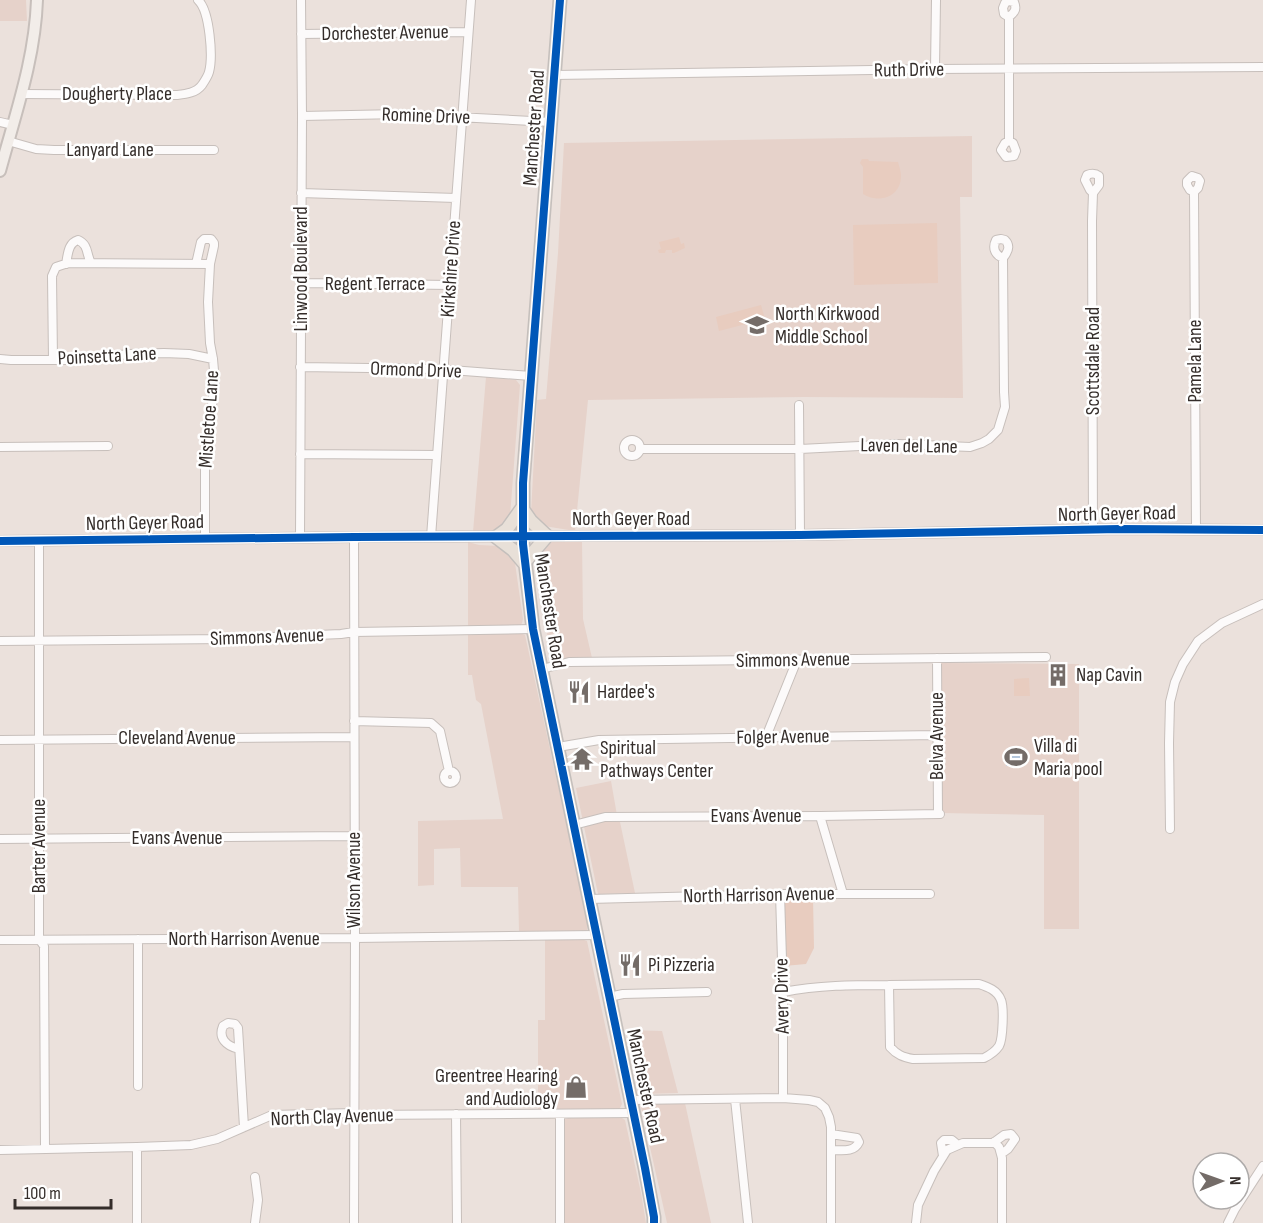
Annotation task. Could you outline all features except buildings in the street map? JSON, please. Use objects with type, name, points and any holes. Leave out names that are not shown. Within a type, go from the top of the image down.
[{"type":"main road","points":[[0,171],[34,42],[37,0]]},
{"type":"main road","name":"Manchester Road","points":[[560,0],[522,508],[524,563],[533,629],[655,1221]]},
{"type":"main road","points":[[522,508],[531,521],[548,536],[524,563],[513,550],[496,537],[507,529],[522,508]]},
{"type":"street","name":"Dougherty Place","points":[[21,94],[177,95],[193,92],[202,86],[209,72],[211,46],[205,4],[198,0]]},
{"type":"street","name":"Linwood Boulevard","points":[[300,537],[301,0]]},
{"type":"street","name":"Kirkshire Drive","points":[[431,537],[471,0]]},
{"type":"street","points":[[935,69],[936,0]]},
{"type":"street","points":[[1009,17],[1009,141]]},
{"type":"street","name":"Dorchester Avenue","points":[[301,34],[468,32]]},
{"type":"street","name":"Ruth Drive","points":[[555,75],[1263,67]]},
{"type":"street","name":"Romine Drive","points":[[302,116],[400,114],[551,122]]},
{"type":"street","points":[[0,122],[13,125]]},
{"type":"street","name":"Lanyard Lane","points":[[8,141],[36,149],[54,150],[214,150]]},
{"type":"street","name":"Pamela Lane","points":[[1194,192],[1196,529]]},
{"type":"street","points":[[301,193],[456,198]]},
{"type":"street","name":"Scottsdale Road","points":[[1093,193],[1093,530]]},
{"type":"street","name":"Mistletoe Lane","points":[[196,264],[201,242],[204,238],[211,239],[214,243],[207,302],[215,382],[205,460],[205,538]]},
{"type":"street","points":[[66,264],[70,246],[78,240],[84,242],[91,263]]},
{"type":"street","name":"Laven del Lane","points":[[641,449],[800,449],[899,444],[976,446],[989,439],[998,430],[1005,407],[1003,258]]},
{"type":"street","points":[[53,360],[52,276],[56,267],[66,264],[91,263],[210,264]]},
{"type":"street","name":"Regent Terrace","points":[[301,284],[450,285]]},
{"type":"street","name":"Poinsetta Lane","points":[[0,359],[76,360],[164,353],[213,358]]},
{"type":"street","name":"Ormond Drive","points":[[300,367],[438,369],[531,376]]},
{"type":"street","points":[[799,405],[800,535]]},
{"type":"street","points":[[0,447],[108,446]]},
{"type":"street","points":[[300,454],[437,454]]},
{"type":"street","name":"North Geyer Road","points":[[0,541],[1263,530]]},
{"type":"street","name":"Wilson Avenue","points":[[354,537],[354,1223]]},
{"type":"street","name":"Barter Avenue","points":[[39,540],[39,939],[44,946],[45,1149]]},
{"type":"street","points":[[1170,829],[1170,702],[1175,682],[1183,664],[1198,641],[1222,623],[1263,604]]},
{"type":"street","name":"Simmons Avenue","points":[[0,641],[246,639],[354,632],[533,629]]},
{"type":"street","name":"Simmons Avenue","points":[[542,669],[569,662],[1046,657]]},
{"type":"street","name":"Belva Avenue","points":[[937,658],[939,814]]},
{"type":"street","points":[[766,737],[797,660]]},
{"type":"street","points":[[354,721],[431,723],[440,731],[449,771]]},
{"type":"street","name":"Folger Avenue","points":[[558,747],[599,740],[937,735]]},
{"type":"street","name":"Cleveland Avenue","points":[[0,740],[354,737]]},
{"type":"street","name":"Evans Avenue","points":[[574,825],[605,817],[939,814]]},
{"type":"street","points":[[820,816],[843,894]]},
{"type":"street","name":"Evans Avenue","points":[[0,838],[354,836]]},
{"type":"street","name":"North Harrison Avenue","points":[[589,899],[780,894],[930,894]]},
{"type":"street","name":"Avery Drive","points":[[780,894],[783,1098]]},
{"type":"street","name":"North Harrison Avenue","points":[[0,940],[597,935]]},
{"type":"street","points":[[138,939],[138,1086]]},
{"type":"street","points":[[783,992],[840,984],[979,984],[989,987],[998,994],[1002,1002],[1001,1040],[998,1048],[984,1058],[913,1059],[903,1057],[891,1047],[889,985]]},
{"type":"street","points":[[609,997],[623,994],[707,992]]},
{"type":"street","points":[[238,1049],[244,1127]]},
{"type":"street","name":"North Clay Avenue","points":[[0,1150],[191,1145],[217,1139],[272,1115],[560,1114],[735,1099],[783,1098],[818,1102],[825,1108],[829,1117],[831,1134]]},
{"type":"street","points":[[735,1099],[748,1223]]},
{"type":"street","points":[[456,1114],[457,1223]]},
{"type":"street","points":[[560,1114],[560,1223]]},
{"type":"street","points":[[831,1150],[852,1150],[859,1142],[857,1138],[831,1134],[831,1150],[831,1223]]},
{"type":"street","points":[[916,1223],[918,1205],[947,1150],[963,1143],[994,1142],[1004,1135],[1012,1135],[1015,1139],[1001,1154]]},
{"type":"street","points":[[994,1142],[999,1147],[1002,1158],[1002,1223]]},
{"type":"street","points":[[137,1147],[137,1223]]},
{"type":"street","points":[[1228,1223],[1263,1166]]},
{"type":"street","points":[[255,1177],[258,1200],[255,1223]]},
{"type":"shaded area","points":[[0,0],[26,0],[27,21],[0,21]]},
{"type":"shaded area","name":"North Kirkwood Middle School","points":[[972,136],[972,197],[960,197],[963,398],[804,397],[588,400],[575,531],[544,526],[531,513],[537,400],[546,399],[564,143]]},
{"type":"shaded area","points":[[862,159],[898,162],[901,174],[900,183],[893,194],[876,198],[863,194],[863,167],[860,163]]},
{"type":"shaded area","points":[[937,223],[938,283],[854,285],[853,225]]},
{"type":"shaded area","points":[[679,237],[685,248],[674,253],[672,250],[666,250],[665,253],[659,253],[658,250],[661,249],[659,242]]},
{"type":"shaded area","points":[[761,305],[765,319],[719,331],[716,317]]},
{"type":"shaded area","points":[[486,377],[516,380],[520,385],[510,517],[508,523],[492,532],[473,532]]},
{"type":"shaded area","points":[[582,540],[583,619],[592,658],[555,662],[552,659],[542,608],[537,558],[547,544],[555,541]]},
{"type":"shaded area","points":[[468,542],[499,546],[514,556],[523,619],[520,626],[468,626]]},
{"type":"shaded area","points":[[468,633],[520,633],[525,635],[588,923],[585,932],[519,932],[518,887],[461,887],[460,848],[434,849],[434,885],[418,886],[418,821],[503,819],[481,704],[476,700],[472,675],[468,675]]},
{"type":"shaded area","points":[[940,663],[1079,664],[1079,929],[1044,929],[1044,815],[942,813]]},
{"type":"shaded area","points":[[1029,678],[1030,696],[1014,696],[1014,679]]},
{"type":"shaded area","points":[[611,781],[635,893],[598,894],[576,788]]},
{"type":"shaded area","points":[[782,897],[813,897],[814,948],[806,964],[784,966]]},
{"type":"shaded area","points":[[545,940],[587,941],[622,1104],[619,1110],[538,1111],[538,1020],[545,1020]]},
{"type":"shaded area","points":[[628,1030],[662,1031],[678,1093],[642,1094]]},
{"type":"shaded area","points":[[685,1103],[711,1223],[667,1223],[641,1107],[644,1104]]},
{"type":"shaded area","points":[[571,1117],[622,1118],[625,1120],[646,1223],[563,1223],[563,1120]]},
{"type":"water","name":"Villa di Maria pool","points":[[1006,749],[1025,749],[1025,766],[1006,766]]},
{"type":"cycle path","points":[[560,0],[523,483],[523,544],[533,629],[645,1168],[654,1223]]},
{"type":"cycle path","points":[[0,541],[800,535],[1120,529],[1263,530]]},
{"type":"place","name":"North Kirkwood Middle School","points":[[757,325]]},
{"type":"place","name":"Nap Cavin","points":[[1058,675]]},
{"type":"place","name":"Hardee's","points":[[579,692]]},
{"type":"place","name":"Villa di Maria pool","points":[[1016,757]]},
{"type":"place","name":"Spiritual Pathways Center","points":[[582,759]]},
{"type":"place","name":"Pi Pizzeria","points":[[630,965]]},
{"type":"place","name":"Greentree Hearing and Audiology","points":[[576,1087]]}]
